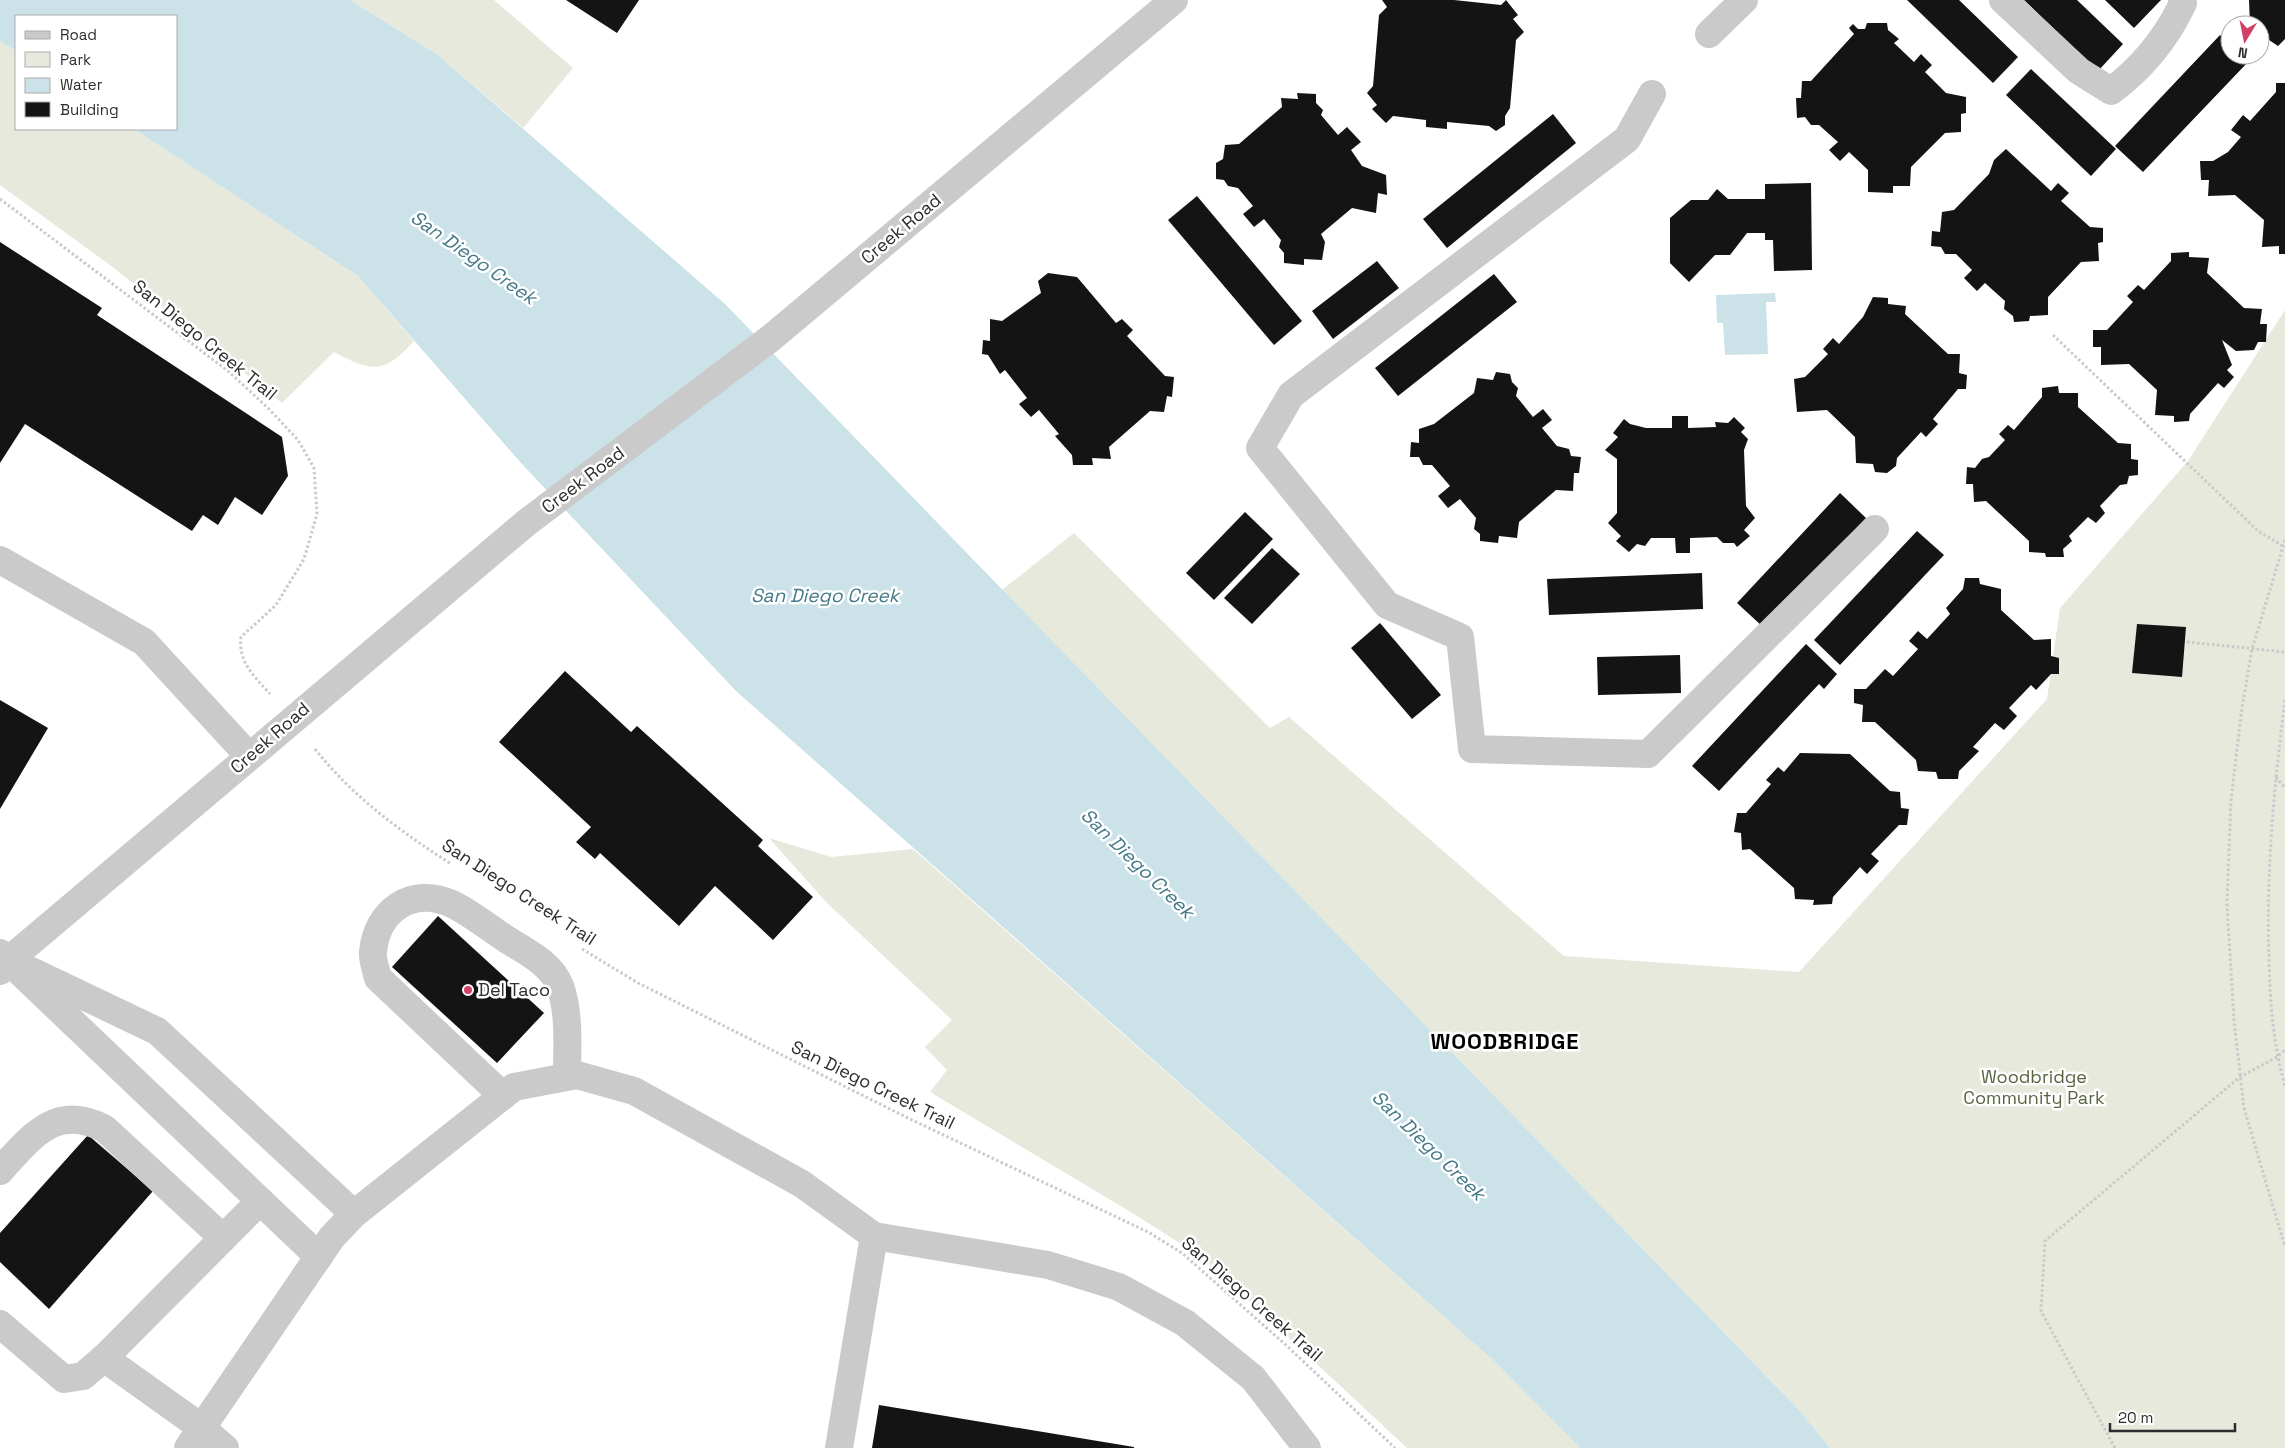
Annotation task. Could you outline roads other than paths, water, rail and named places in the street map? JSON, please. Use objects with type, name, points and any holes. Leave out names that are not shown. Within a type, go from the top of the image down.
[{"type":"street","name":"Creek Road","points":[[3,961],[526,523],[771,338],[1174,0]]},
{"type":"street","points":[[1709,34],[1744,0]]},
{"type":"street","points":[[2003,0],[2079,71],[2111,91],[2130,77],[2172,26],[2183,3],[2182,0]]},
{"type":"street","points":[[1652,94],[1627,139],[1291,395],[1260,448],[1387,605],[1460,637],[1472,749],[1648,754],[1875,529]]},
{"type":"street","points":[[0,560],[144,642],[249,756]]},
{"type":"street","points":[[503,1096],[378,978],[372,953],[380,929],[387,914],[405,901],[432,899],[451,904],[537,959],[551,971],[559,985],[565,1009],[567,1076]]},
{"type":"street","points":[[3,961],[319,1257]]},
{"type":"street","points":[[3,961],[157,1031],[354,1214]]},
{"type":"street","points":[[195,1438],[332,1237],[354,1214],[514,1088],[577,1075],[634,1091],[802,1184],[874,1236],[1048,1265],[1118,1287],[1185,1323],[1253,1378],[1307,1448]]},
{"type":"street","points":[[0,1171],[35,1133],[49,1124],[77,1119],[92,1122],[105,1129],[223,1238]]},
{"type":"street","points":[[0,1324],[64,1379],[84,1376],[260,1200]]},
{"type":"street","points":[[839,1448],[874,1236]]},
{"type":"street","points":[[104,1358],[195,1438],[225,1448]]},
{"type":"water","name":"San Diego Creek","points":[[0,0],[350,0],[438,55],[725,304],[1801,1412],[1830,1448],[1580,1448],[1494,1361],[737,692],[521,463],[358,276],[136,130],[178,130],[178,15],[15,15],[15,50],[0,41]]},
{"type":"water","points":[[1775,293],[1776,302],[1766,302],[1768,354],[1725,355],[1723,323],[1717,323],[1716,295]]},
{"type":"place","name":"Del Taco","points":[[468,990]]},
{"type":"district","name":"WOODBRIDGE","points":[[1505,1041]]},
{"type":"park label","name":"Woodbridge Community Park","points":[[2034,1087]]}]
